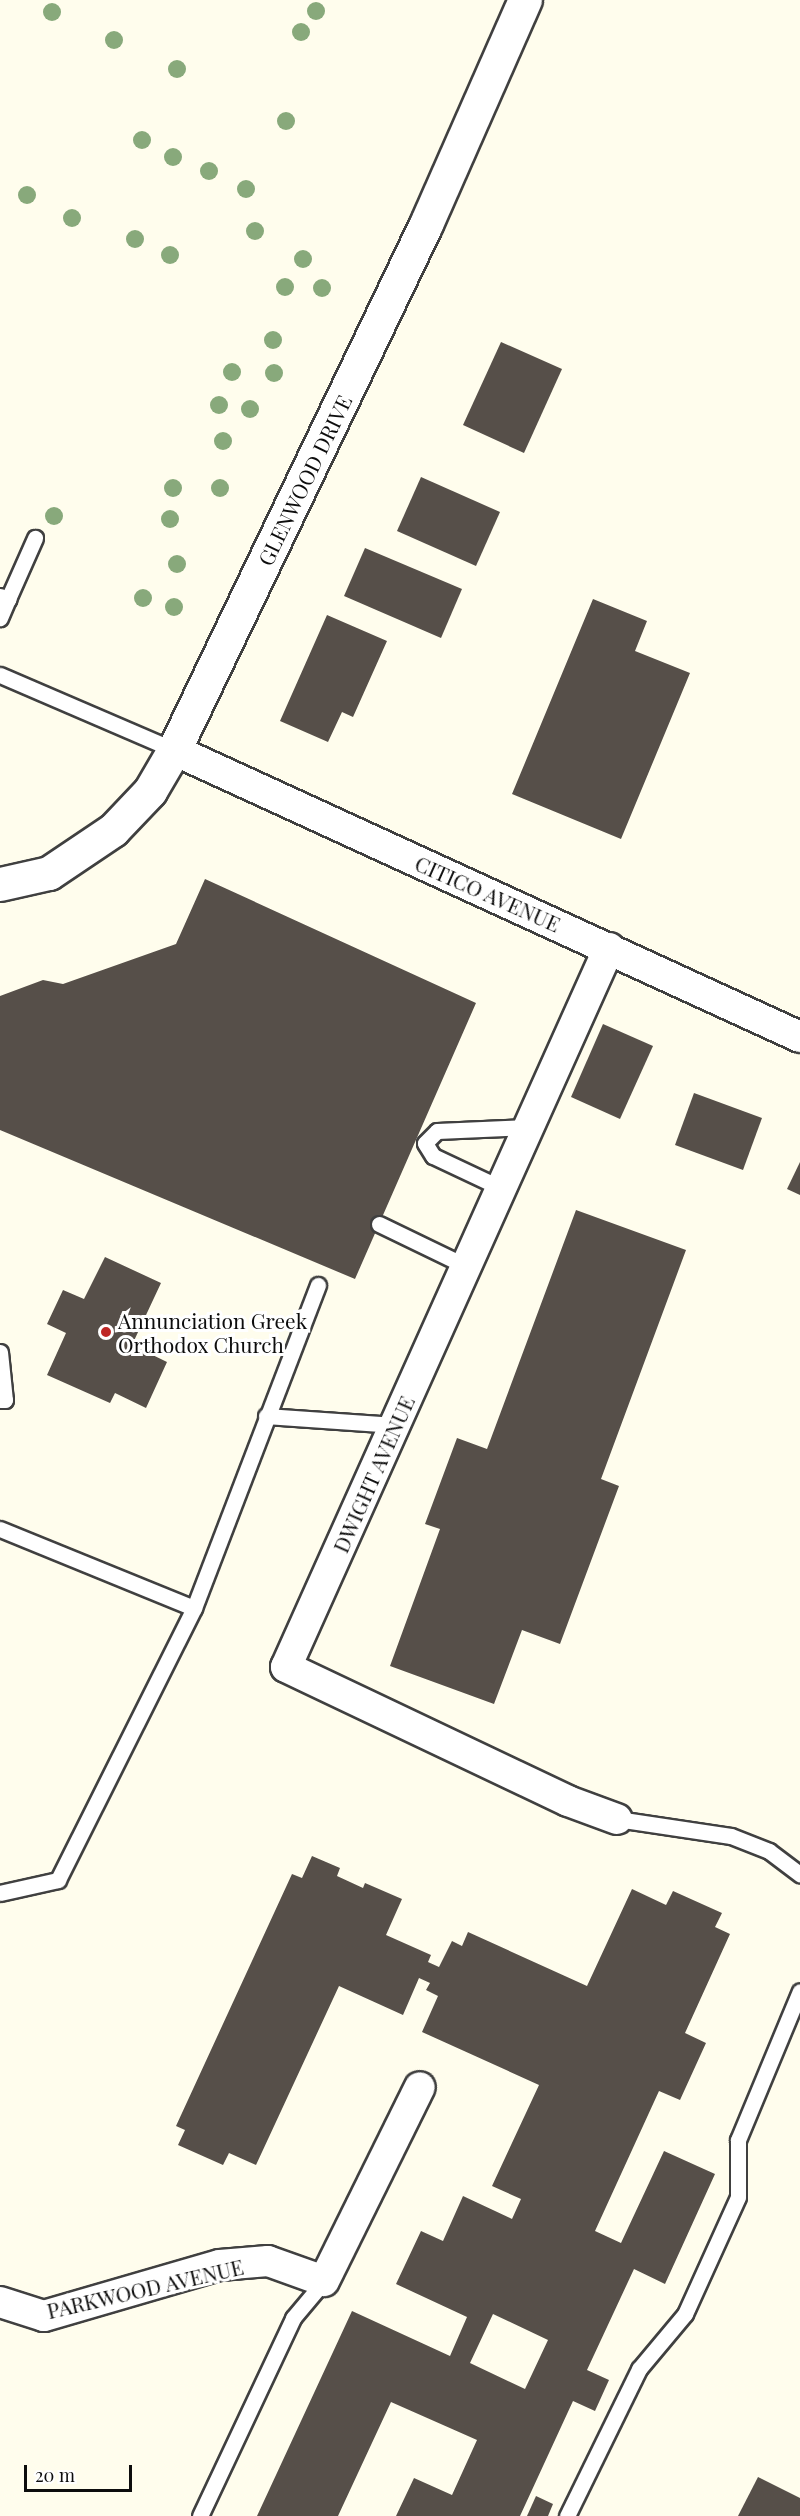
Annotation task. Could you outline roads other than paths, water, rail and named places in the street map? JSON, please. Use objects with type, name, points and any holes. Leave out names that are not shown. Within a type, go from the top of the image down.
[{"type":"street","name":"GLENWOOD DRIVE","points":[[0,884],[49,873],[113,830],[150,791],[174,750],[426,224],[525,0]]},
{"type":"street","name":"CITICO AVENUE","points":[[174,750],[800,1037]]},
{"type":"street","name":"DWIGHT AVENUE","points":[[609,948],[286,1667],[568,1802],[617,1819]]},
{"type":"street","points":[[324,2281],[420,2087]]},
{"type":"street","name":"PARKWOOD AVENUE","points":[[0,2302],[44,2316],[220,2265],[268,2260],[324,2281]]},
{"type":"lane","points":[[0,618],[4,598],[35,538]]},
{"type":"lane","points":[[0,675],[174,750]]},
{"type":"lane","points":[[501,1188],[434,1156],[420,1141],[437,1131],[528,1127]]},
{"type":"lane","points":[[379,1224],[466,1266]]},
{"type":"lane","points":[[0,1893],[58,1880],[194,1608],[318,1285]]},
{"type":"lane","points":[[0,1352],[5,1400],[0,1400]]},
{"type":"lane","points":[[266,1416],[395,1425]]},
{"type":"lane","points":[[0,1529],[194,1608]]},
{"type":"lane","points":[[617,1819],[731,1836],[769,1851],[800,1874]]},
{"type":"lane","points":[[567,2516],[639,2369],[685,2314],[738,2197],[738,2140],[800,1990]]},
{"type":"lane","points":[[200,2516],[293,2318],[324,2281]]},
{"type":"place","name":"Annunciation Greek Orthodox Church","points":[[106,1332]]}]
